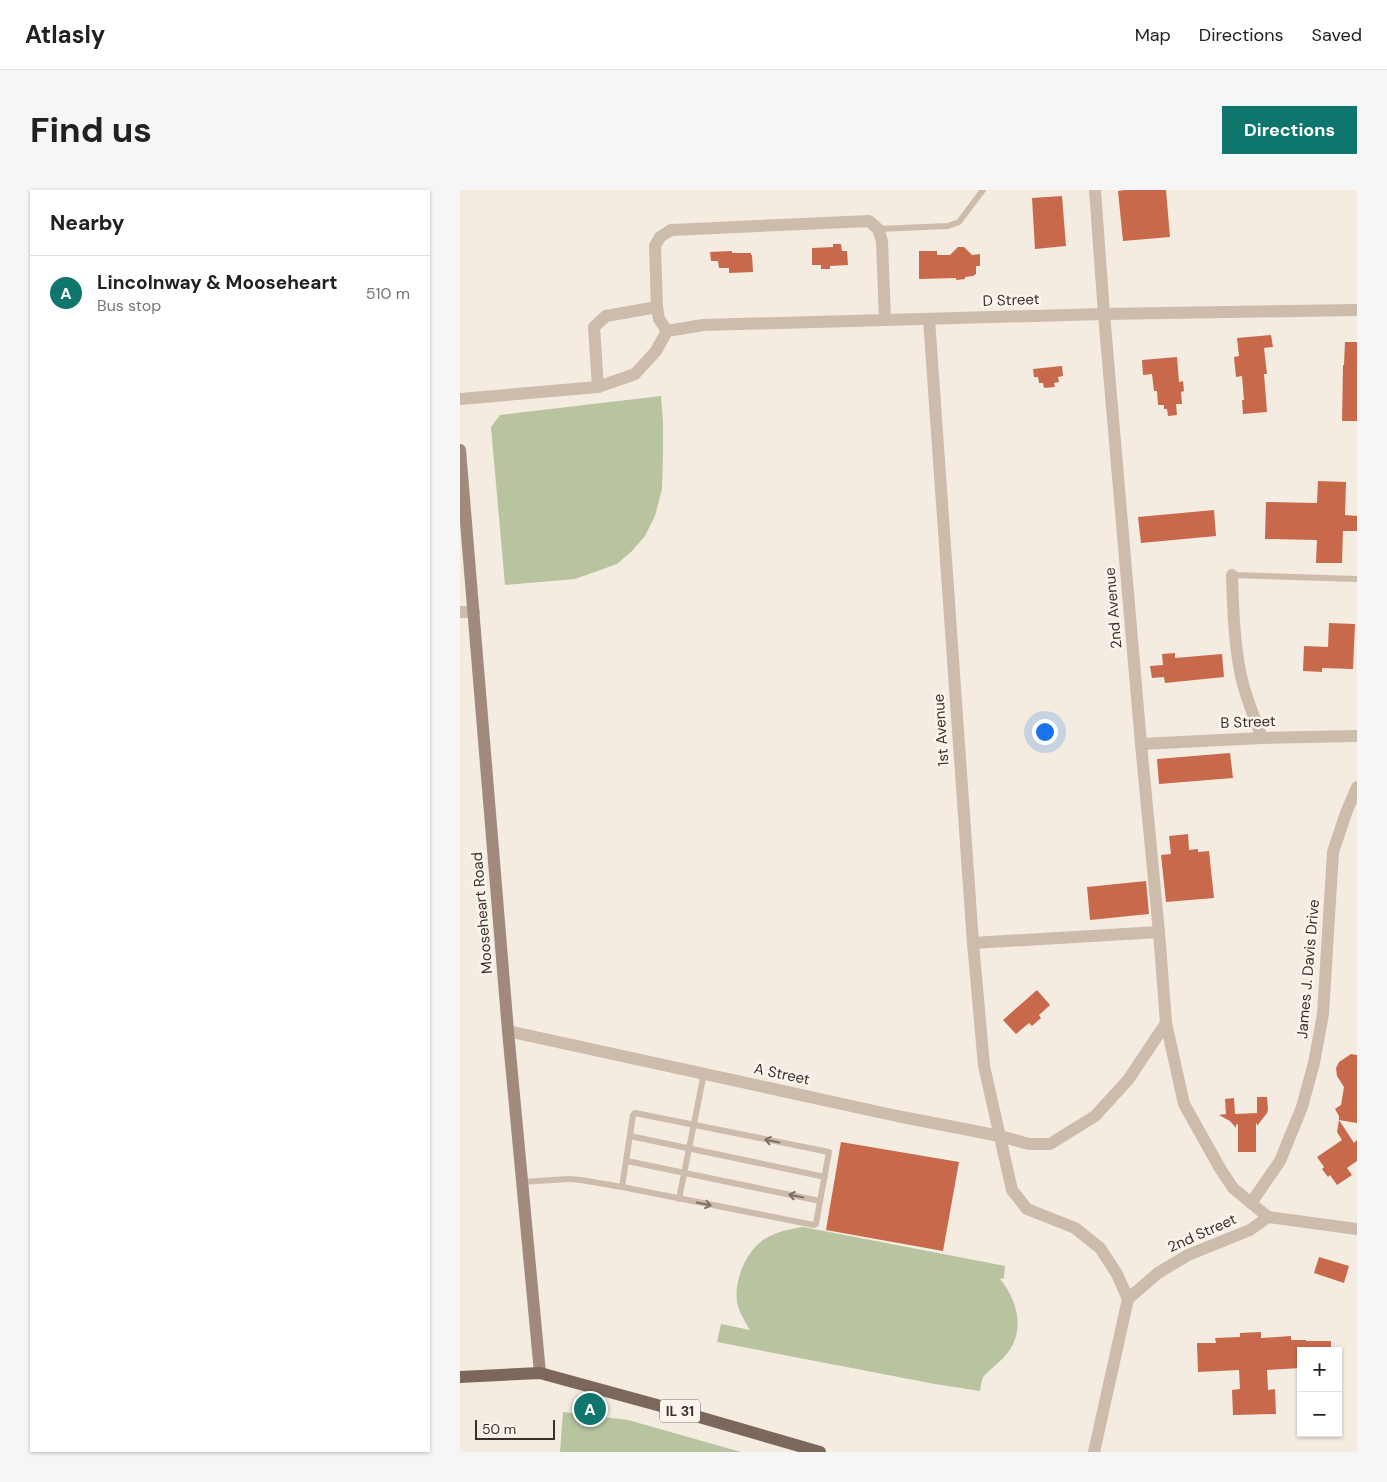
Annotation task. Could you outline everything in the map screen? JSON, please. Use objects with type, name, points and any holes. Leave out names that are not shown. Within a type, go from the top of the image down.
[{"type":"main road","name":"Mooseheart Road","points":[[460,450],[508,1031],[540,1373]]},
{"type":"main road","name":"IL 31","points":[[460,1377],[540,1373],[820,1452]]},
{"type":"street","name":"2nd Avenue","points":[[1095,190],[1104,314],[1166,1022],[1184,1104],[1220,1170],[1233,1188],[1251,1203]]},
{"type":"street","points":[[460,399],[598,387],[635,374],[656,351],[666,332],[659,319],[656,306],[655,246],[660,237],[671,230],[869,221],[878,229],[882,242],[886,320]]},
{"type":"street","points":[[598,387],[594,327],[606,316],[656,306]]},
{"type":"street","name":"D Street","points":[[666,332],[703,325],[1104,314],[1357,310]]},
{"type":"street","name":"1st Avenue","points":[[929,319],[972,943],[984,1066],[1012,1190],[1027,1208],[1076,1228],[1100,1248],[1117,1274],[1128,1299]]},
{"type":"street","points":[[1232,574],[1240,672],[1262,738]]},
{"type":"street","points":[[460,612],[474,612]]},
{"type":"street","name":"B Street","points":[[1141,744],[1262,738],[1357,736]]},
{"type":"street","name":"James J. Davis Drive","points":[[1251,1203],[1280,1161],[1302,1107],[1314,1063],[1323,1014],[1333,852],[1357,787]]},
{"type":"street","points":[[972,943],[1159,932]]},
{"type":"street","name":"A Street","points":[[508,1031],[897,1116],[1000,1136],[1029,1144],[1050,1144],[1095,1116],[1128,1080],[1166,1022]]},
{"type":"street","points":[[1251,1203],[1268,1217],[1356,1227]]},
{"type":"street","name":"2nd Street","points":[[1128,1299],[1158,1273],[1188,1255],[1250,1230],[1268,1217]]},
{"type":"street","points":[[1094,1452],[1128,1299]]},
{"type":"lane","points":[[878,229],[948,226],[959,222],[983,190]]},
{"type":"lane","points":[[1232,574],[1357,579]]},
{"type":"lane","points":[[679,1199],[704,1074]]},
{"type":"lane","points":[[522,1182],[581,1180],[814,1225],[816,1224],[829,1152],[635,1113],[622,1187]]},
{"type":"lane","points":[[630,1136],[825,1177]]},
{"type":"lane","points":[[627,1161],[820,1200]]},
{"type":"green space","points":[[661,396],[663,422],[662,489],[655,516],[645,536],[617,564],[575,579],[505,585],[491,427],[500,415]]},
{"type":"green space","points":[[803,1227],[1005,1266],[1004,1278],[1000,1279],[1007,1288],[1015,1308],[1017,1328],[1015,1338],[1011,1348],[984,1376],[980,1391],[717,1342],[721,1324],[750,1330],[739,1310],[737,1285],[742,1268],[751,1252],[763,1240],[772,1235]]},
{"type":"green space","points":[[563,1412],[628,1420],[741,1452],[560,1452]]},
{"type":"building","points":[[1166,190],[1170,237],[1123,241],[1118,191]]},
{"type":"building","points":[[1062,196],[1066,246],[1035,249],[1032,198]]},
{"type":"building","points":[[833,244],[841,244],[842,251],[847,251],[848,265],[830,266],[830,269],[821,269],[821,265],[812,265],[812,248],[833,247]]},
{"type":"building","points":[[958,247],[964,247],[972,255],[980,254],[980,266],[976,266],[976,274],[965,277],[965,279],[956,280],[956,278],[919,279],[919,251],[937,251],[937,255],[950,255]]},
{"type":"building","points":[[732,251],[732,253],[751,253],[753,272],[729,273],[729,268],[719,268],[718,261],[711,261],[710,252]]},
{"type":"building","points":[[1271,335],[1273,347],[1264,348],[1267,374],[1264,374],[1267,412],[1243,414],[1242,376],[1236,377],[1234,357],[1239,356],[1237,338]]},
{"type":"building","points":[[1345,342],[1357,342],[1357,421],[1342,421]]},
{"type":"building","points":[[1177,357],[1179,382],[1183,381],[1184,391],[1181,392],[1182,404],[1176,404],[1177,415],[1168,416],[1164,405],[1158,405],[1157,391],[1154,391],[1152,374],[1143,375],[1142,360]]},
{"type":"building","points":[[1062,366],[1063,376],[1058,377],[1059,382],[1054,383],[1055,387],[1044,388],[1043,383],[1039,383],[1038,377],[1034,377],[1033,369]]},
{"type":"building","points":[[1318,481],[1346,482],[1345,515],[1357,516],[1357,531],[1343,531],[1342,563],[1316,563],[1317,540],[1265,539],[1266,502],[1317,503]]},
{"type":"building","points":[[1214,510],[1216,536],[1141,543],[1138,517]]},
{"type":"building","points":[[1329,623],[1355,624],[1353,669],[1322,668],[1322,672],[1303,671],[1304,646],[1328,647]]},
{"type":"building","points":[[1175,653],[1175,658],[1222,654],[1224,677],[1165,683],[1164,677],[1152,678],[1150,666],[1163,665],[1162,654]]},
{"type":"building","points":[[1230,753],[1233,778],[1159,784],[1157,759]]},
{"type":"building","points":[[1188,834],[1189,850],[1198,849],[1198,852],[1209,851],[1214,898],[1166,902],[1161,855],[1171,854],[1169,836]]},
{"type":"building","points":[[1146,881],[1149,914],[1090,920],[1087,887]]},
{"type":"building","points":[[1037,990],[1050,1005],[1039,1015],[1041,1018],[1032,1026],[1029,1023],[1016,1034],[1003,1020]]},
{"type":"building","points":[[1351,1054],[1357,1055],[1357,1123],[1339,1120],[1335,1109],[1341,1105],[1344,1087],[1337,1076],[1336,1068],[1339,1062]]},
{"type":"building","points":[[1257,1097],[1267,1097],[1268,1109],[1257,1126],[1256,1124],[1256,1152],[1238,1152],[1238,1125],[1236,1124],[1236,1128],[1230,1121],[1219,1115],[1226,1114],[1225,1099],[1234,1098],[1235,1114],[1257,1113]]},
{"type":"building","points":[[1339,1120],[1354,1143],[1357,1140],[1357,1161],[1347,1168],[1352,1175],[1337,1185],[1330,1175],[1328,1177],[1322,1169],[1324,1167],[1317,1157],[1342,1140],[1337,1132]]},
{"type":"building","points":[[841,1142],[959,1162],[943,1251],[826,1230]]},
{"type":"building","points":[[1319,1257],[1349,1266],[1344,1283],[1314,1273]]},
{"type":"building","points":[[1261,1332],[1261,1338],[1291,1336],[1291,1340],[1331,1341],[1331,1347],[1297,1347],[1297,1368],[1267,1370],[1268,1390],[1275,1389],[1276,1414],[1233,1415],[1232,1390],[1240,1389],[1239,1370],[1198,1372],[1197,1343],[1216,1343],[1215,1338],[1240,1337],[1240,1333]]},
{"type":"place","name":"Lincolnway & Mooseheart","points":[[590,1409]]}]
